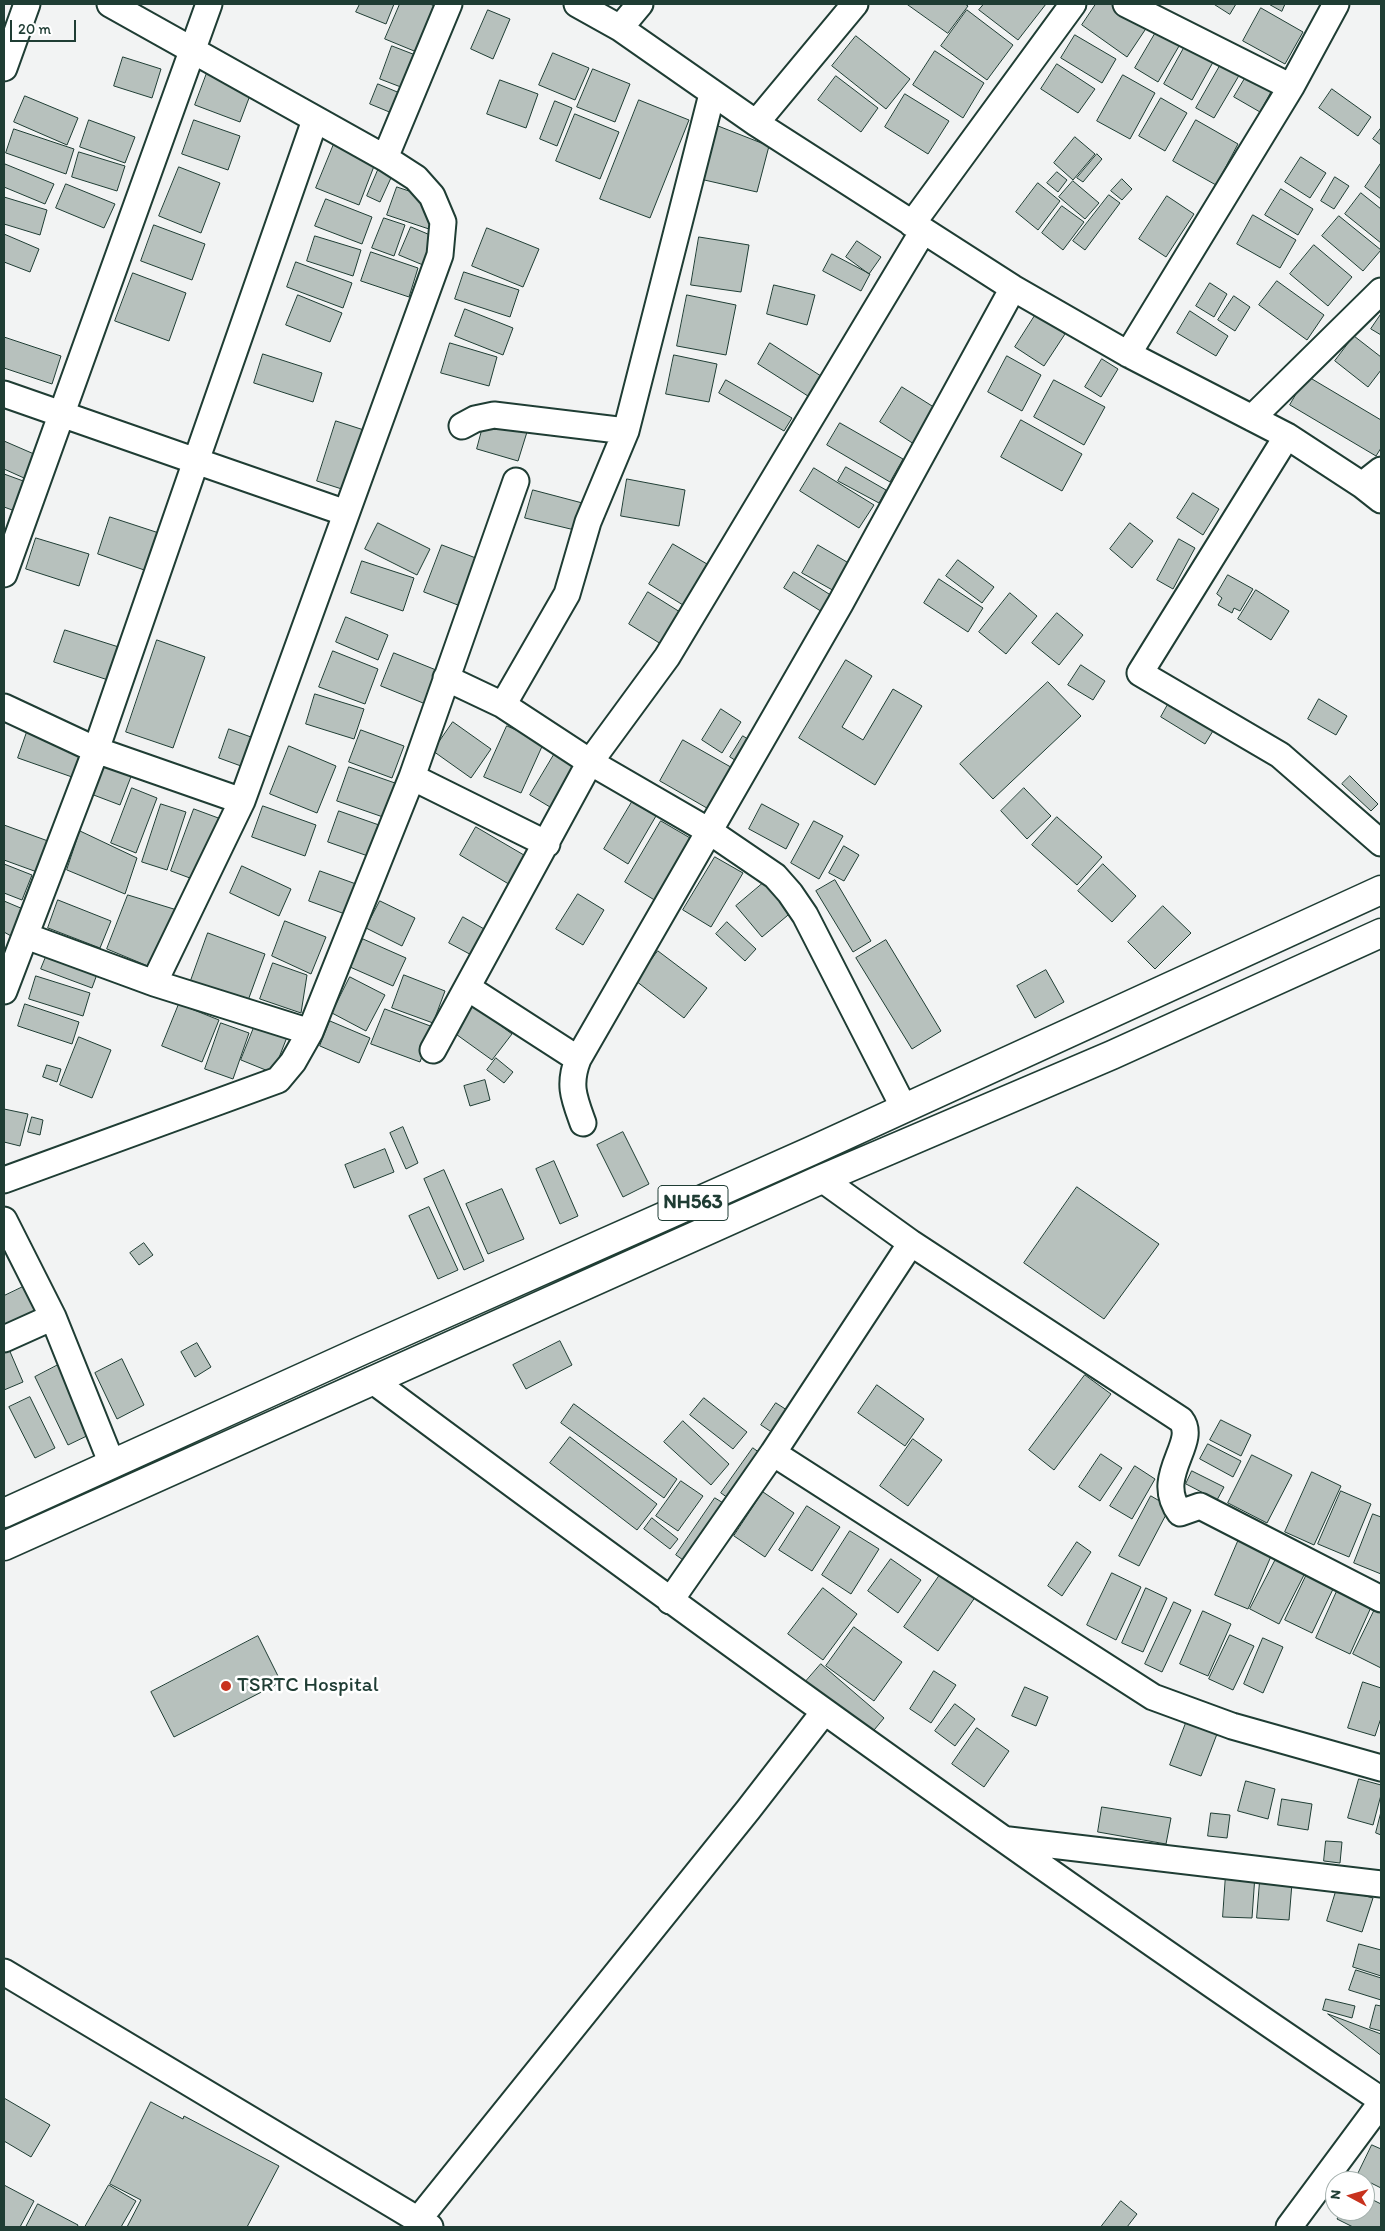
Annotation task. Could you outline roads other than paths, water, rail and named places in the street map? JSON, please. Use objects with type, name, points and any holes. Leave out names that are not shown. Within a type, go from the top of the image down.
[{"type":"highway","name":"NH563","points":[[4,1513],[904,1108],[1381,890]]},
{"type":"highway","name":"NH563","points":[[4,1546],[822,1179],[1112,1055],[1381,933]]},
{"type":"street","points":[[4,68],[27,4]]},
{"type":"street","points":[[110,4],[385,158],[416,178],[432,196],[444,222],[440,255],[242,802],[154,983]]},
{"type":"street","points":[[4,574],[209,4]]},
{"type":"street","points":[[385,158],[449,4]]},
{"type":"street","points":[[577,4],[620,28],[712,94],[1014,288],[1128,354],[1287,436],[1375,485]]},
{"type":"street","points":[[620,28],[640,4]]},
{"type":"street","points":[[756,123],[855,4]]},
{"type":"street","points":[[433,1050],[590,762],[667,657],[918,228],[1073,4]]},
{"type":"street","points":[[1126,4],[1291,86]]},
{"type":"street","points":[[1128,354],[1291,86],[1336,4]]},
{"type":"street","points":[[503,705],[567,594],[588,522],[626,431],[712,94]]},
{"type":"street","points":[[4,992],[96,750],[315,120]]},
{"type":"street","points":[[583,1123],[572,1090],[572,1073],[578,1059],[840,604],[1014,288]]},
{"type":"street","points":[[1252,418],[1381,291]]},
{"type":"street","points":[[4,394],[346,513]]},
{"type":"street","points":[[462,426],[475,419],[494,415],[626,431]]},
{"type":"street","points":[[1287,436],[1140,673],[1280,754],[1381,842]]},
{"type":"street","points":[[4,1180],[278,1080],[293,1062],[310,1032],[412,777],[516,481]]},
{"type":"street","points":[[446,678],[503,705],[590,762],[709,831],[775,876],[790,893],[805,916],[904,1108]]},
{"type":"street","points":[[4,707],[96,750],[242,802]]},
{"type":"street","points":[[412,777],[547,844]]},
{"type":"street","points":[[26,936],[154,983],[310,1032]]},
{"type":"street","points":[[468,988],[578,1059]]},
{"type":"street","points":[[822,1179],[911,1243],[1181,1420],[1186,1432],[1169,1489],[1172,1502],[1180,1513],[1200,1506],[1381,1599]]},
{"type":"street","points":[[4,1220],[12,1255],[53,1317],[112,1464]]},
{"type":"street","points":[[670,1601],[773,1453],[911,1243]]},
{"type":"street","points":[[4,1339],[53,1317]]},
{"type":"street","points":[[372,1380],[670,1601],[824,1712],[1005,1840],[1381,2100]]},
{"type":"street","points":[[773,1453],[1153,1697],[1232,1726],[1381,1768]]},
{"type":"street","points":[[4,1972],[424,2224],[824,1712]]},
{"type":"street","points":[[1005,1840],[1381,1884]]},
{"type":"street","points":[[1289,2227],[1381,2104]]},
{"type":"place","name":"TSRTC Hospital","points":[[226,1686]]}]
